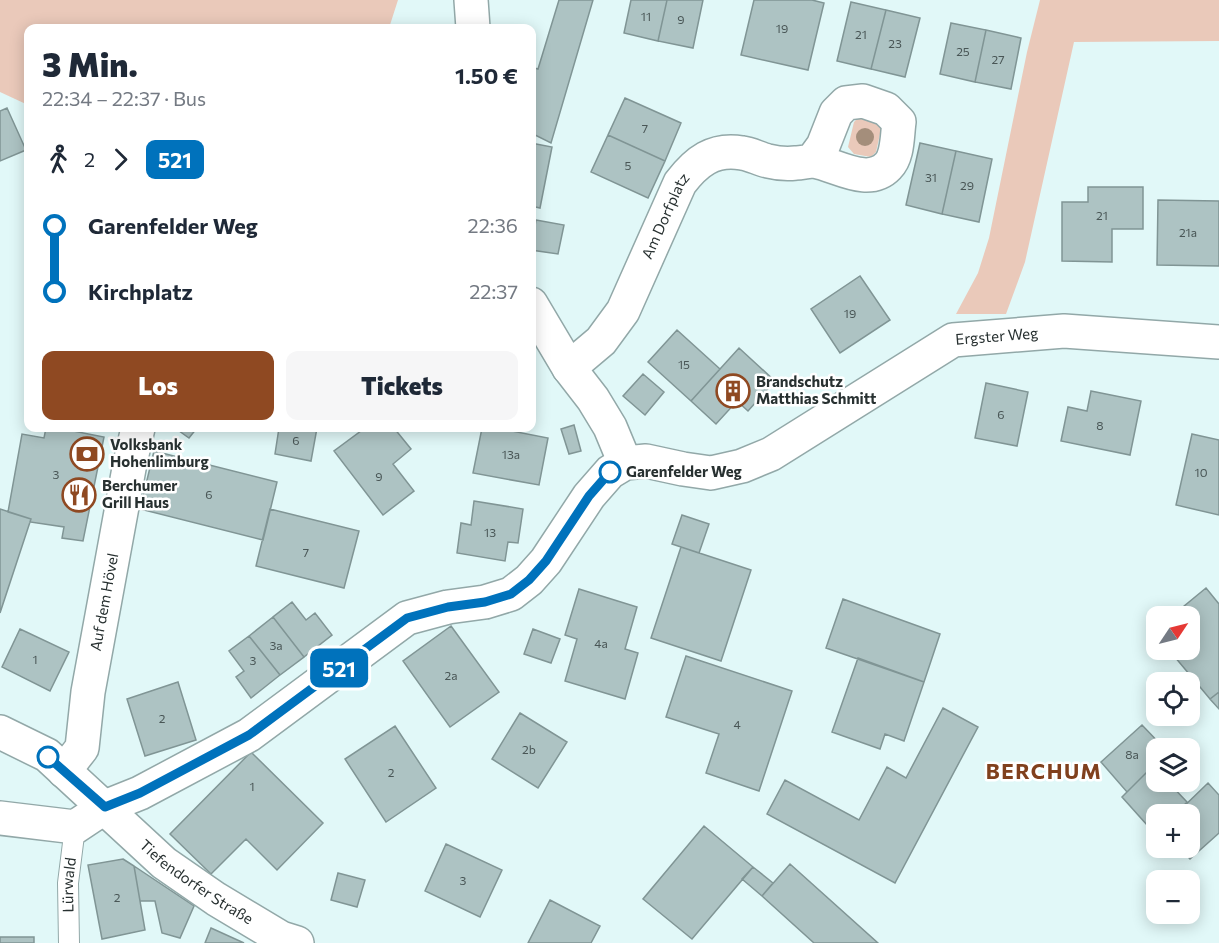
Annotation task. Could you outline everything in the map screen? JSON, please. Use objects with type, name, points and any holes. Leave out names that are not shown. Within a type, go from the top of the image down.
[{"type":"street","points":[[471,0],[473,24]]},
{"type":"street","name":"Am Dorfplatz","points":[[569,368],[601,341],[623,311],[680,183],[702,159],[726,151],[793,164],[812,161]]},
{"type":"street","points":[[0,818],[75,827],[105,807],[140,793],[249,735],[407,618],[448,607],[485,602],[511,594],[529,580],[546,561],[589,496],[610,472],[625,463],[610,427],[593,399],[536,318]]},
{"type":"street","name":"Ergster Weg","points":[[625,463],[646,461],[711,473],[742,466],[771,454],[954,340],[1064,331],[1219,342]]},
{"type":"street","name":"Auf dem Hövel","points":[[64,771],[82,748],[90,681],[137,432]]},
{"type":"street","name":"Tiefendorfer Straße","points":[[0,732],[47,755],[164,863],[216,899],[286,941]]},
{"type":"lane","name":"Lürwald","points":[[69,943],[68,883],[75,827]]},
{"type":"shaded area","points":[[0,0],[398,0],[390,24],[24,24],[24,103],[0,92]]},
{"type":"shaded area","points":[[1040,0],[1219,0],[1219,41],[1074,42],[1025,262],[1006,314],[956,314],[978,273],[989,238],[1027,52]]},
{"type":"shaded area","points":[[860,116],[882,125],[876,152],[871,157],[854,154],[848,147],[854,122]]},
{"type":"building","points":[[559,0],[593,0],[551,143],[536,136],[536,68],[538,69]]},
{"type":"building","points":[[631,0],[667,0],[658,41],[624,33]]},
{"type":"building","points":[[667,0],[703,0],[693,48],[658,41]]},
{"type":"building","points":[[754,0],[812,0],[824,3],[808,70],[741,55]]},
{"type":"building","points":[[851,2],[886,10],[871,69],[837,61]]},
{"type":"building","points":[[886,10],[920,18],[905,77],[871,69]]},
{"type":"building","points":[[951,23],[986,30],[975,82],[940,74]]},
{"type":"building","points":[[986,30],[1021,38],[1011,89],[975,82]]},
{"type":"building","points":[[625,98],[681,123],[665,161],[608,135]]},
{"type":"building","points":[[7,108],[24,146],[24,151],[0,161],[0,111]]},
{"type":"building","points":[[608,135],[665,161],[648,198],[591,172]]},
{"type":"building","points":[[920,143],[956,151],[942,214],[906,205]]},
{"type":"building","points":[[536,144],[552,147],[540,208],[536,207]]},
{"type":"building","points":[[956,151],[992,159],[979,222],[942,214]]},
{"type":"building","points":[[1088,187],[1143,187],[1143,229],[1112,229],[1112,262],[1062,261],[1062,202],[1088,202]]},
{"type":"building","points":[[1158,200],[1219,201],[1219,266],[1157,265]]},
{"type":"building","points":[[536,220],[564,225],[558,254],[536,251]]},
{"type":"building","points":[[860,276],[890,320],[840,353],[811,309]]},
{"type":"building","points":[[677,330],[720,369],[691,401],[648,362]]},
{"type":"building","name":"Brandschutz Matthias Schmitt","points":[[739,348],[775,381],[748,411],[737,401],[716,424],[691,401]]},
{"type":"building","points":[[643,374],[664,392],[645,415],[623,396]]},
{"type":"building","points":[[986,383],[1028,392],[1017,446],[975,438]]},
{"type":"building","points":[[1091,391],[1141,401],[1130,455],[1061,441],[1068,407],[1087,411]]},
{"type":"building","points":[[574,425],[581,451],[569,454],[561,429]]},
{"type":"building","points":[[45,432],[78,432],[104,437],[83,541],[62,538],[64,527],[30,522],[31,519],[8,512],[22,434],[44,438]]},
{"type":"building","points":[[181,432],[194,432],[189,438]]},
{"type":"building","points":[[278,432],[316,432],[311,461],[275,454]]},
{"type":"building","points":[[360,432],[397,432],[411,449],[393,464],[414,491],[383,515],[334,451]]},
{"type":"building","points":[[481,432],[517,432],[548,438],[539,485],[473,473]]},
{"type":"building","points":[[1192,434],[1219,440],[1219,515],[1176,505]]},
{"type":"building","points":[[154,451],[277,482],[263,540],[140,509]]},
{"type":"building","points":[[474,501],[523,509],[518,543],[508,542],[505,561],[457,553],[461,523],[471,525]]},
{"type":"building","points":[[0,509],[31,519],[0,613]]},
{"type":"building","points":[[270,509],[359,531],[344,588],[256,566]]},
{"type":"building","points":[[682,515],[709,524],[699,553],[672,544]]},
{"type":"building","points":[[681,547],[751,570],[721,661],[651,638]]},
{"type":"building","points":[[1206,588],[1219,604],[1219,692],[1210,699],[1200,687],[1200,672],[1187,672],[1177,660],[1200,660],[1200,606],[1184,606]]},
{"type":"building","points":[[579,589],[637,607],[625,649],[638,653],[625,699],[565,681],[577,639],[565,635]]},
{"type":"building","points":[[843,599],[940,634],[924,682],[826,648]]},
{"type":"building","points":[[292,602],[306,620],[315,613],[332,635],[304,657],[273,617]]},
{"type":"building","points":[[273,617],[304,657],[280,675],[249,636]]},
{"type":"building","points":[[451,626],[499,692],[450,727],[403,661]]},
{"type":"building","points":[[20,629],[69,652],[50,691],[2,667]]},
{"type":"building","points":[[533,629],[560,639],[551,663],[524,654]]},
{"type":"building","points":[[249,636],[280,675],[251,698],[236,677],[244,671],[229,651]]},
{"type":"building","points":[[686,656],[792,691],[759,791],[706,773],[719,734],[666,717]]},
{"type":"building","points":[[858,658],[924,682],[904,741],[885,734],[880,749],[832,732]]},
{"type":"building","points":[[178,682],[196,740],[145,756],[127,699]]},
{"type":"building","points":[[1219,692],[1219,709],[1210,699]]},
{"type":"building","points":[[943,708],[978,727],[895,883],[767,814],[785,780],[859,820],[887,767],[906,778]]},
{"type":"building","points":[[520,713],[567,742],[538,788],[492,759]]},
{"type":"building","points":[[1142,725],[1154,738],[1146,738],[1146,773],[1127,792],[1101,762]]},
{"type":"building","points":[[395,726],[436,788],[386,822],[345,759]]},
{"type":"building","points":[[251,752],[323,823],[277,870],[246,839],[211,874],[170,834]]},
{"type":"building","points":[[1146,773],[1146,792],[1178,792],[1187,802],[1185,804],[1146,804],[1146,824],[1122,797]]},
{"type":"building","points":[[1208,783],[1219,795],[1219,833],[1200,850],[1200,804],[1186,804]]},
{"type":"building","points":[[704,826],[753,867],[692,939],[643,899]]},
{"type":"building","points":[[446,844],[502,870],[480,917],[425,891]]},
{"type":"building","points":[[123,859],[134,866],[145,930],[102,939],[88,865]]},
{"type":"building","points":[[790,864],[878,943],[814,943],[762,896]]},
{"type":"building","points":[[134,866],[194,906],[180,938],[162,933],[155,901],[140,901]]},
{"type":"building","points":[[753,867],[773,883],[762,896],[742,879]]},
{"type":"building","points":[[338,873],[365,880],[357,907],[331,900]]},
{"type":"building","points":[[550,900],[600,926],[591,943],[528,943]]},
{"type":"building","points":[[211,928],[244,943],[205,943]]},
{"type":"building","points":[[0,937],[34,937],[34,943],[0,943]]},
{"type":"bus line","name":"521","points":[[48,757],[105,807],[140,793],[249,735],[407,618],[448,607],[485,602],[511,594],[529,580],[546,561],[578,516],[589,496],[610,472]]},
{"type":"place","name":"Brandschutz Matthias Schmitt","points":[[733,391]]},
{"type":"place","name":"Volksbank Hohenlimburg","points":[[87,454]]},
{"type":"place","name":"Garenfelder Weg","points":[[610,472]]},
{"type":"place","name":"Berchumer Grill Haus","points":[[79,495]]},
{"type":"district","name":"BERCHUM","points":[[1044,772]]}]
